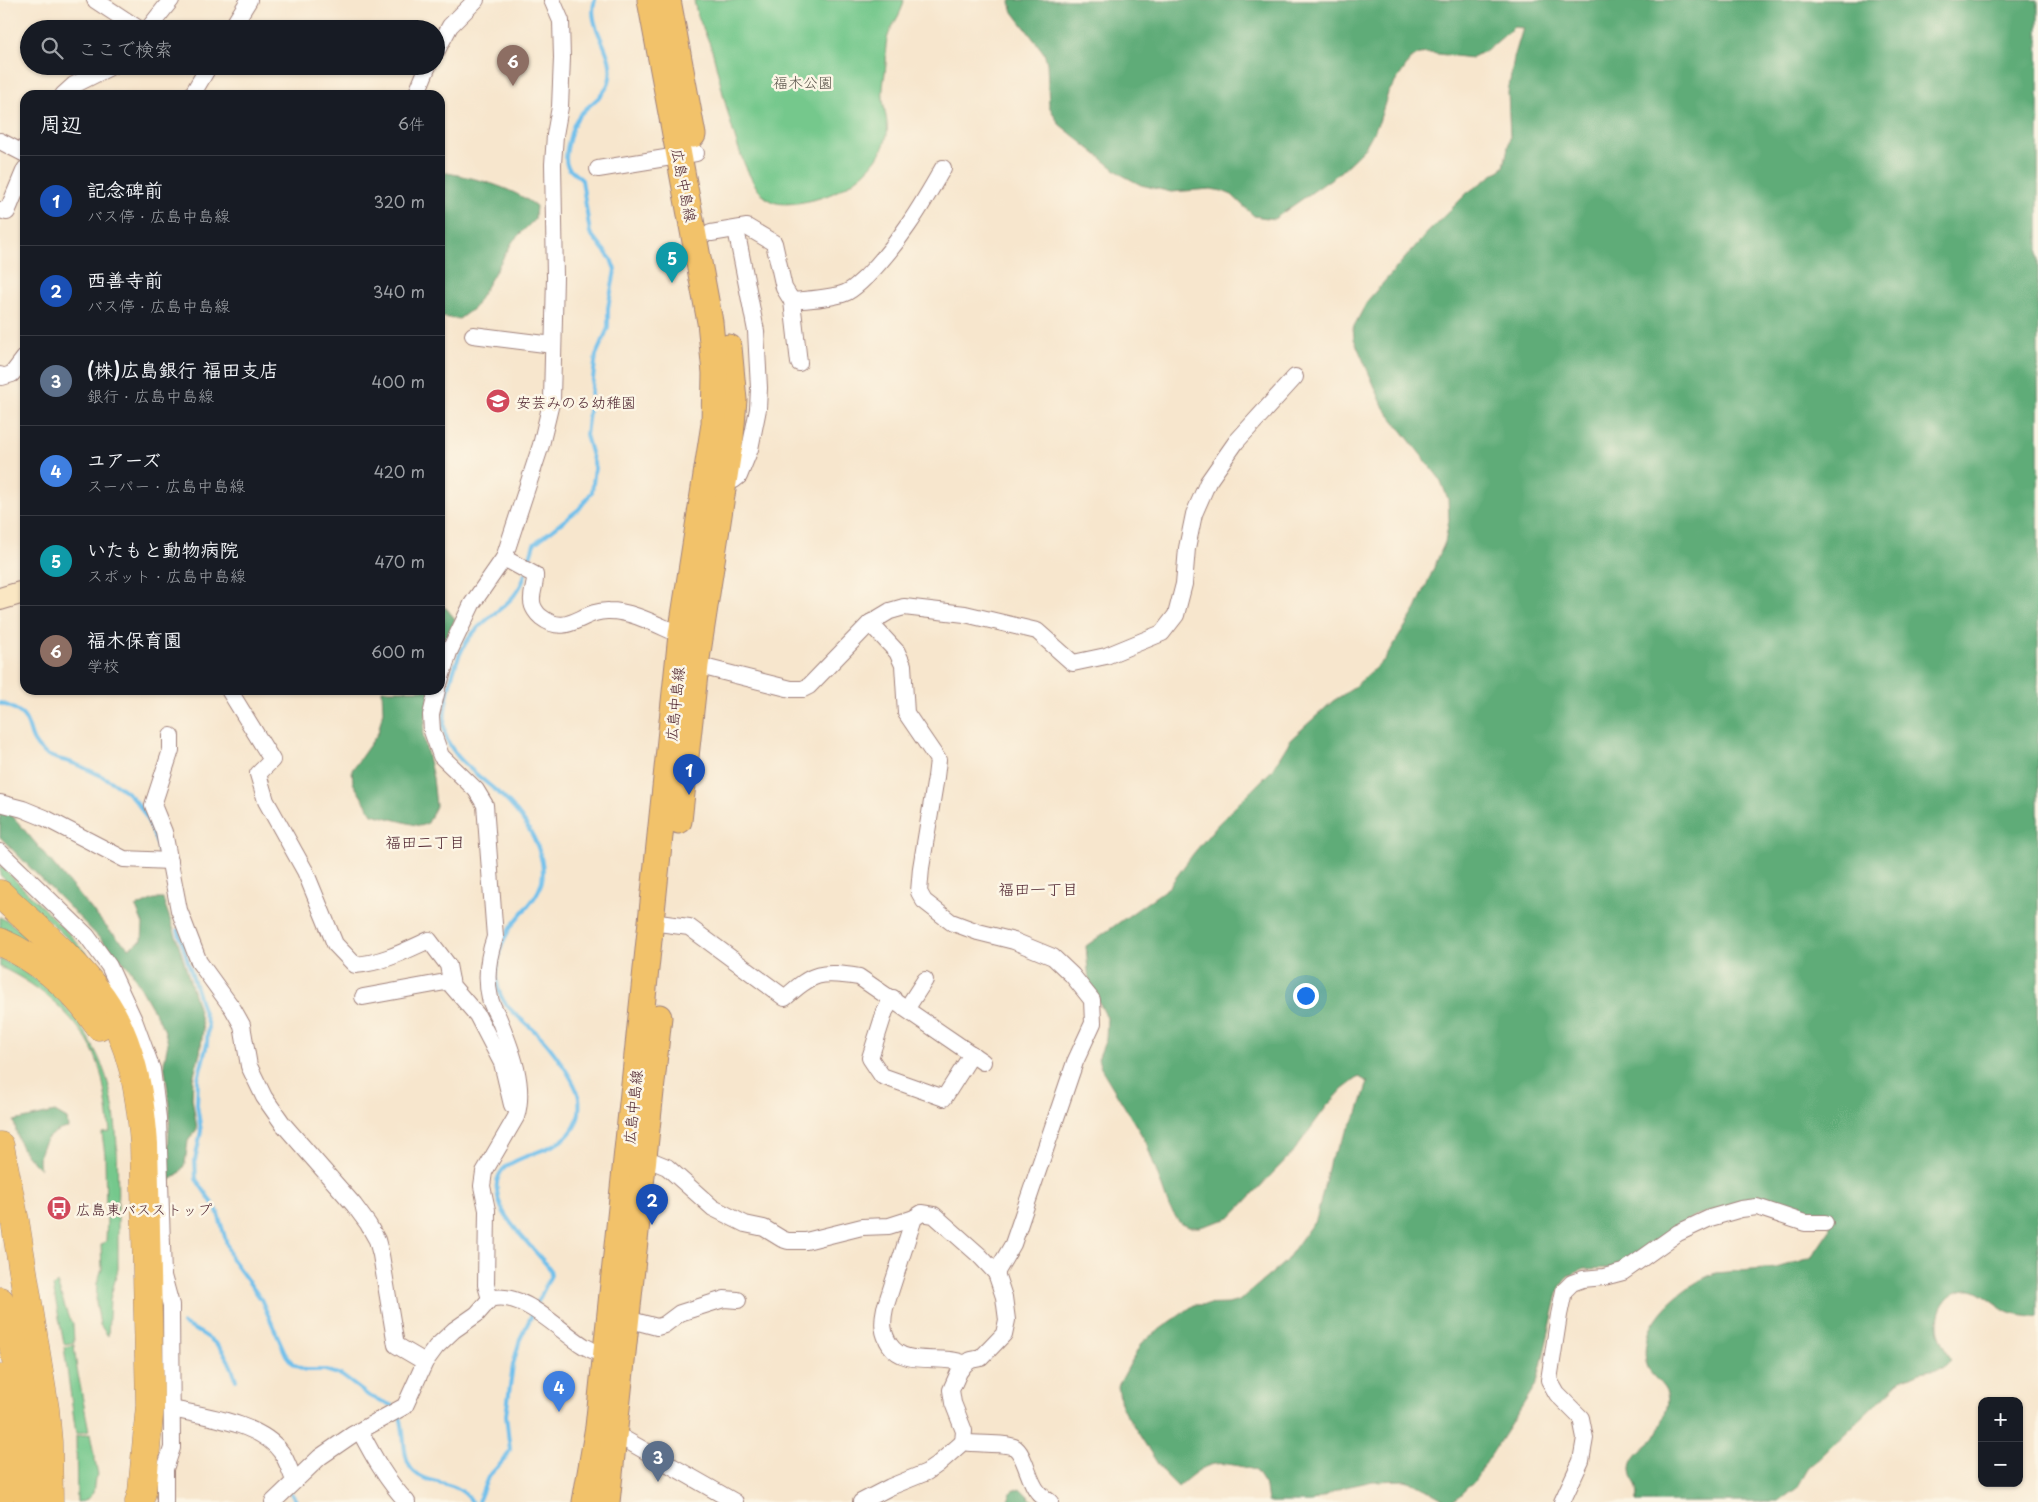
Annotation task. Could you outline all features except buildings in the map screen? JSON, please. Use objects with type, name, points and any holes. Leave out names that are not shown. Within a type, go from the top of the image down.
[{"type":"highway","points":[[0,894],[66,956],[103,999],[126,1044],[133,1067],[142,1116],[150,1405],[141,1489]]},
{"type":"highway","points":[[0,942],[15,948],[48,969],[79,1000],[104,1035],[120,1075],[126,1100],[130,1147],[134,1405],[141,1489]]},
{"type":"highway","points":[[0,1146],[15,1221],[45,1409],[48,1442],[48,1501]]},
{"type":"highway","points":[[0,1301],[11,1336],[25,1438],[48,1501]]},
{"type":"highway","points":[[0,1378],[4,1442],[0,1498]]},
{"type":"main road","name":"広島中島線","points":[[650,0],[688,154],[711,233],[727,321],[734,400],[714,480],[681,635],[687,664]]},
{"type":"main road","name":"広島中島線","points":[[607,1502],[606,1431],[659,922],[687,664],[714,480],[716,373],[668,0]]},
{"type":"main road","name":"広島中島線","points":[[614,1357],[627,1320],[636,1157]]},
{"type":"main road","name":"広島中島線","points":[[585,1502],[606,1431]]},
{"type":"street","points":[[95,0],[125,20]]},
{"type":"street","points":[[155,20],[171,0]]},
{"type":"street","points":[[236,20],[248,0]]},
{"type":"street","points":[[445,35],[450,26],[476,0]]},
{"type":"street","points":[[445,665],[449,652],[472,604],[504,558],[548,422],[552,399],[555,277],[553,164],[555,135],[560,108],[562,58],[561,21],[552,0]]},
{"type":"street","points":[[69,90],[95,75]]},
{"type":"street","points":[[195,90],[204,75]]},
{"type":"street","points":[[418,90],[424,75]]},
{"type":"street","points":[[0,140],[20,151]]},
{"type":"street","points":[[598,169],[688,154]]},
{"type":"street","points":[[792,301],[836,296],[855,287],[877,266],[901,238],[943,168]]},
{"type":"street","points":[[0,210],[6,212],[20,180]]},
{"type":"street","points":[[711,233],[747,227],[774,244],[784,288],[792,301],[799,364]]},
{"type":"street","points":[[714,480],[734,480],[740,476],[750,448],[760,388],[756,331],[736,229]]},
{"type":"street","points":[[473,335],[553,345]]},
{"type":"street","points":[[0,376],[12,374],[20,364]]},
{"type":"street","points":[[687,664],[791,689],[802,689],[809,686],[829,668],[870,623],[890,611],[904,607],[965,614],[1037,631],[1073,663],[1106,656],[1162,632],[1176,615],[1184,584],[1187,548],[1194,514],[1208,482],[1236,442],[1295,377]]},
{"type":"street","points":[[504,558],[535,575],[536,583],[532,601],[537,614],[548,623],[559,626],[592,614],[608,611],[641,619],[681,635]]},
{"type":"street","points":[[870,623],[897,652],[904,665],[906,713],[938,760],[921,868],[919,892],[924,902],[952,922],[978,932],[1014,941],[1053,957],[1072,975],[1092,1000],[1093,1023],[1075,1062],[1013,1244],[996,1273]]},
{"type":"street","points":[[232,695],[272,760],[258,774],[266,801],[305,871],[335,944],[355,965],[370,964],[400,954],[429,940],[448,965],[451,981],[458,993],[477,1015],[502,1063],[516,1117]]},
{"type":"street","points":[[436,695],[431,715],[432,731],[441,756],[476,790],[486,805],[495,937],[489,955],[487,973],[490,999],[515,1063],[520,1091],[516,1117],[484,1172],[482,1186],[488,1210],[486,1285],[490,1299]]},
{"type":"street","points":[[171,736],[171,750],[153,805],[164,832],[179,910],[199,962],[233,1009],[242,1025],[249,1066],[264,1097],[283,1124],[368,1224],[377,1240],[381,1255],[396,1344],[425,1362]]},
{"type":"street","points":[[0,803],[23,809],[45,818],[124,858],[170,861]]},
{"type":"street","points":[[0,852],[87,936],[100,952],[118,981],[147,1054],[156,1094],[158,1118],[163,1276],[171,1305],[172,1448],[164,1469],[165,1502]]},
{"type":"street","points":[[659,922],[688,928],[785,998],[804,980],[818,974],[841,974],[859,977],[893,998],[978,1058],[944,1098],[882,1076],[870,1058],[885,1011],[893,998]]},
{"type":"street","points":[[907,1008],[925,980]]},
{"type":"street","points":[[363,997],[451,981]]},
{"type":"street","points":[[636,1157],[667,1168],[712,1208],[745,1224],[764,1228],[788,1241],[806,1241],[862,1227],[889,1226],[914,1218],[922,1213],[934,1215],[979,1255],[996,1273],[1004,1297],[1007,1320],[1004,1334],[981,1358],[971,1360],[965,1364],[951,1390],[953,1403],[964,1431],[963,1442],[926,1472],[861,1502]]},
{"type":"street","points":[[1562,1502],[1581,1461],[1585,1438],[1582,1418],[1557,1394],[1549,1380],[1564,1291],[1572,1283],[1582,1279],[1604,1277],[1622,1272],[1678,1232],[1710,1218],[1741,1209],[1757,1208],[1805,1223],[1825,1223]]},
{"type":"street","points":[[914,1218],[885,1308],[882,1323],[887,1340],[896,1354],[902,1356],[956,1360],[965,1364]]},
{"type":"street","points":[[273,1502],[320,1457],[360,1431],[405,1406],[425,1362],[454,1330],[477,1314],[490,1299],[505,1297],[520,1302],[585,1346],[614,1357]]},
{"type":"street","points":[[627,1320],[657,1328],[680,1313],[724,1300],[738,1300]]},
{"type":"street","points":[[172,1409],[238,1423],[272,1442],[281,1452],[294,1480]]},
{"type":"street","points":[[360,1431],[376,1461],[406,1502]]},
{"type":"street","points":[[606,1431],[735,1502]]},
{"type":"street","points":[[963,1442],[976,1445],[1014,1447],[1019,1453],[1029,1478],[1038,1492],[1050,1502]]},
{"type":"green space","name":"福木公園","points":[[694,0],[904,0],[903,6],[889,33],[886,45],[883,94],[887,124],[886,139],[878,157],[871,165],[848,185],[809,201],[791,204],[775,203],[758,190],[740,154],[712,50],[699,20]]},
{"type":"green space","points":[[1011,0],[2038,0],[2038,1317],[2008,1311],[1971,1289],[1963,1289],[1949,1296],[1941,1309],[1938,1324],[1940,1336],[1951,1361],[1943,1368],[1919,1372],[1901,1380],[1808,1469],[1797,1488],[1778,1502],[1636,1502],[1638,1493],[1631,1469],[1637,1455],[1656,1436],[1667,1407],[1668,1400],[1665,1389],[1650,1373],[1645,1352],[1647,1337],[1654,1323],[1675,1298],[1702,1279],[1715,1273],[1776,1268],[1811,1258],[1830,1230],[1829,1215],[1790,1207],[1730,1207],[1694,1216],[1641,1252],[1611,1268],[1585,1269],[1568,1276],[1559,1289],[1537,1383],[1475,1480],[1453,1502],[1448,1502],[1415,1483],[1405,1480],[1373,1481],[1341,1488],[1311,1502],[1268,1502],[1266,1487],[1255,1470],[1222,1464],[1214,1464],[1198,1471],[1178,1487],[1163,1472],[1121,1406],[1118,1386],[1141,1344],[1194,1305],[1228,1304],[1239,1301],[1285,1262],[1317,1217],[1330,1160],[1358,1113],[1368,1082],[1359,1077],[1343,1089],[1327,1106],[1294,1151],[1230,1218],[1200,1227],[1189,1227],[1180,1223],[1169,1207],[1146,1142],[1101,1068],[1098,1059],[1106,1039],[1107,1018],[1089,982],[1086,946],[1169,887],[1218,824],[1272,770],[1291,739],[1333,701],[1352,689],[1385,659],[1416,609],[1445,542],[1449,520],[1448,499],[1440,479],[1384,408],[1354,339],[1353,328],[1368,300],[1428,232],[1467,193],[1504,167],[1510,137],[1508,92],[1514,58],[1523,28],[1514,27],[1490,48],[1471,58],[1430,53],[1419,54],[1411,59],[1388,93],[1379,122],[1364,149],[1338,174],[1274,219],[1254,216],[1232,195],[1222,191],[1211,189],[1171,192],[1141,185],[1122,175],[1059,124],[1049,106],[1047,63],[1044,53],[1013,12]]},
{"type":"green space","points":[[445,173],[504,188],[536,206],[535,219],[513,241],[474,308],[459,319],[445,318]]},
{"type":"green space","points":[[445,608],[455,619],[445,644]]},
{"type":"green space","points":[[382,695],[429,695],[423,735],[433,778],[436,806],[428,823],[420,826],[372,814],[353,783],[352,770],[378,733],[383,711]]},
{"type":"green space","points":[[0,810],[10,813],[109,930],[129,948],[142,940],[143,924],[136,907],[154,899],[163,899],[178,942],[203,1030],[200,1053],[193,1078],[192,1098],[197,1129],[188,1141],[185,1164],[178,1175],[167,1182],[170,1106],[164,1063],[168,1043],[164,1029],[130,969],[0,837]]},
{"type":"green space","points":[[0,865],[74,939],[104,975],[102,976],[70,941],[0,875]]},
{"type":"green space","points":[[0,917],[9,922],[52,955],[0,931]]},
{"type":"green space","points":[[0,959],[40,983],[58,999],[87,1035],[98,1056],[106,1077],[114,1114],[117,1142],[118,1211],[106,1214],[105,1155],[102,1133],[110,1132],[102,1080],[98,1063],[91,1048],[71,1019],[58,1006],[30,983],[0,967]]},
{"type":"green space","points":[[55,1112],[67,1119],[68,1128],[54,1133],[45,1142],[40,1155],[40,1169],[22,1148],[14,1121]]},
{"type":"green space","points":[[118,1216],[118,1269],[110,1299],[108,1336],[100,1325],[96,1302],[97,1283],[102,1269],[101,1245],[106,1241],[107,1217]]},
{"type":"green space","points":[[57,1283],[69,1319],[73,1323],[74,1343],[64,1344],[53,1287]]},
{"type":"green space","points":[[74,1345],[89,1431],[76,1434],[64,1347]]},
{"type":"green space","points":[[90,1434],[98,1475],[95,1478],[93,1493],[85,1501],[77,1502],[76,1436]]},
{"type":"green space","points":[[1020,1488],[1034,1502],[1007,1502],[1012,1491]]},
{"type":"waterway","points":[[527,567],[534,544],[579,509],[592,492],[595,467],[586,435],[596,355],[608,328],[608,308],[615,270],[611,259],[590,233],[582,180],[566,163],[573,126],[583,112],[607,88],[611,71],[606,50],[594,20],[595,0]]},
{"type":"waterway","points":[[525,574],[517,592],[475,631],[462,650],[452,675],[446,701],[444,724],[445,735],[457,755],[502,796],[522,818],[537,844],[542,862],[543,873],[538,892],[506,935],[500,949],[497,971],[499,992],[503,1000],[548,1045],[568,1073],[579,1098],[577,1120],[569,1135],[555,1145],[508,1165],[499,1175],[497,1191],[503,1211],[513,1227],[550,1269],[551,1275],[536,1306]]},
{"type":"waterway","points":[[0,703],[21,713],[26,719],[32,738],[43,752],[51,757],[71,762],[93,772],[121,788],[132,797],[149,822],[160,857]]},
{"type":"waterway","points":[[178,930],[208,1026],[207,1044],[198,1079],[197,1105],[201,1131],[195,1160],[196,1179],[217,1210],[231,1258],[261,1299],[286,1355],[293,1364],[305,1370],[325,1370],[341,1375],[369,1396],[393,1406]]},
{"type":"waterway","points":[[478,1502],[488,1477],[505,1459],[510,1450],[506,1415],[513,1365],[520,1339],[533,1313]]},
{"type":"waterway","points":[[183,1324],[217,1345],[228,1360],[236,1380]]},
{"type":"waterway","points":[[399,1414],[405,1454],[410,1467],[423,1478],[457,1489],[472,1502]]},
{"type":"waterway","points":[[291,1493],[297,1502]]},
{"type":"place","name":"福木保育園","points":[[513,86]]},
{"type":"place","name":"いたもと動物病院","points":[[672,283]]},
{"type":"place","name":"安芸みのる幼稚園","points":[[498,401]]},
{"type":"place","name":"記念碑前","points":[[689,795]]},
{"type":"place","name":"広島東バスストップ","points":[[59,1208]]},
{"type":"place","name":"西善寺前","points":[[652,1225]]},
{"type":"place","name":"ユアーズ","points":[[559,1412]]},
{"type":"place","name":"(株)広島銀行 福田支店","points":[[658,1482]]},
{"type":"district","name":"福田二丁目","points":[[425,841]]},
{"type":"district","name":"福田一丁目","points":[[1038,888]]}]
